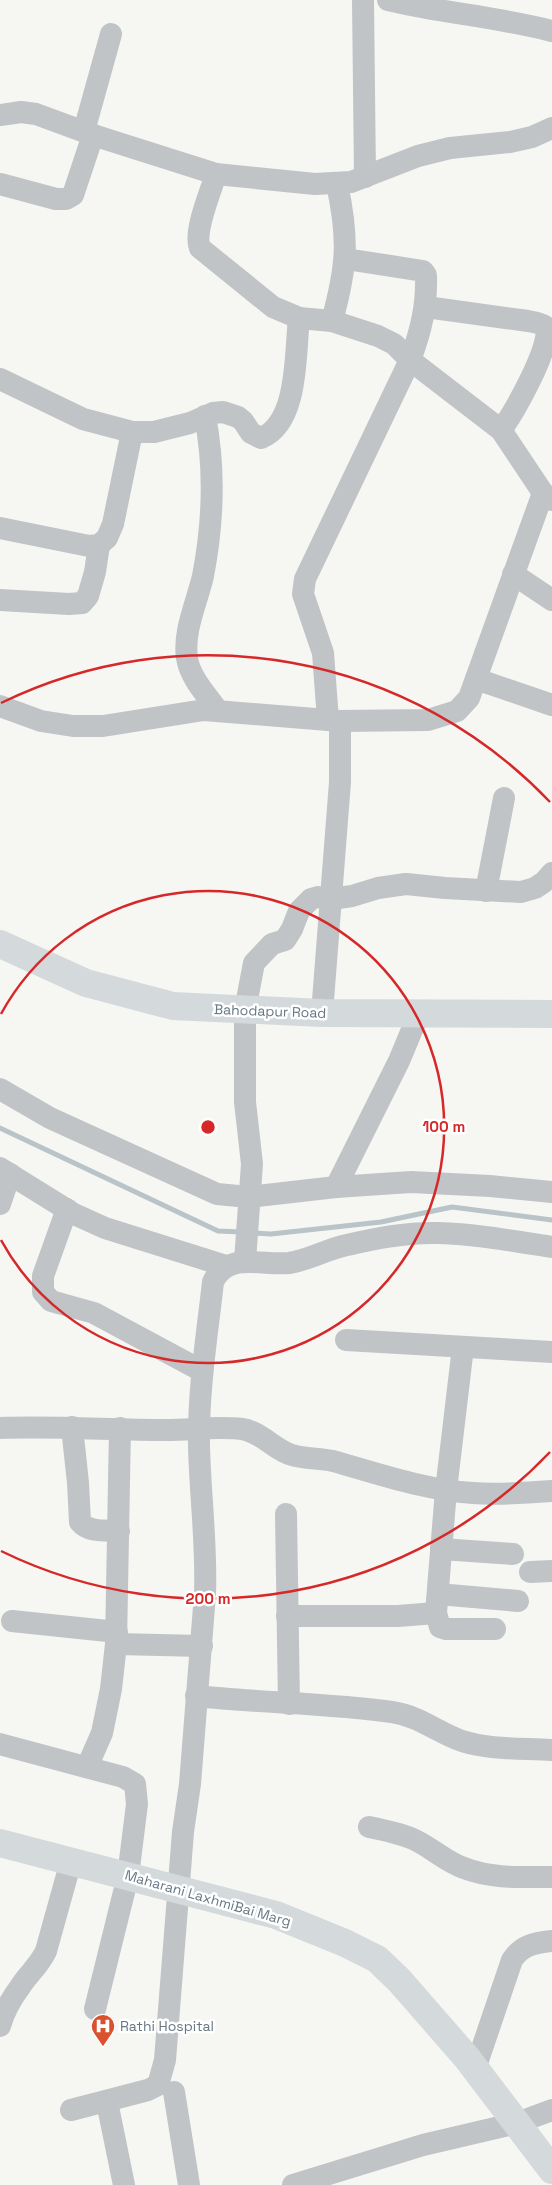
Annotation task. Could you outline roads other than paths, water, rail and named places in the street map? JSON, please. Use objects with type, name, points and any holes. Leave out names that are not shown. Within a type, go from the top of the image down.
[{"type":"main road","name":"Bahodapur Road","points":[[0,944],[86,983],[173,1006],[322,1013],[552,1014]]},
{"type":"main road","name":"Maharani LaxhmiBai Marg","points":[[0,1843],[179,1888],[276,1915],[345,1943],[376,1959],[399,1980],[476,2069],[552,2170]]},
{"type":"street","points":[[363,0],[365,177]]},
{"type":"street","points":[[388,0],[428,10],[526,24],[552,31]]},
{"type":"street","points":[[0,184],[56,199],[66,199],[72,195],[111,34]]},
{"type":"street","points":[[0,115],[21,112],[36,114],[88,133],[216,174],[315,184],[351,182],[418,156],[450,148],[510,142],[532,137],[552,128]]},
{"type":"street","points":[[0,706],[41,721],[73,726],[103,726],[150,717],[204,710],[334,720],[428,720],[457,711],[469,698],[514,574],[548,497],[501,430],[410,360],[388,340],[332,321],[299,318],[273,307],[200,248],[198,242],[199,232],[216,174]]},
{"type":"street","points":[[332,321],[342,288],[346,259],[345,232],[337,184]]},
{"type":"street","points":[[322,1013],[340,782],[334,720],[322,654],[303,594],[305,579],[410,360],[421,329],[426,307],[426,275],[423,271],[346,259]]},
{"type":"street","points":[[426,307],[528,321],[542,324],[546,328],[549,335],[547,346],[535,379],[518,408],[501,430]]},
{"type":"street","points":[[0,379],[83,419],[132,432],[154,432],[223,412],[232,414],[243,421],[251,433],[261,438],[269,435],[281,422],[287,408],[293,385],[299,318]]},
{"type":"street","points":[[205,416],[211,447],[211,494],[207,553],[187,643],[188,659],[192,674],[218,711]]},
{"type":"street","points":[[0,600],[70,604],[82,603],[88,596],[95,572],[99,545],[106,538],[113,524],[132,432]]},
{"type":"street","points":[[0,528],[89,546],[99,545]]},
{"type":"street","points":[[514,574],[552,600]]},
{"type":"street","points":[[476,679],[552,705]]},
{"type":"street","points":[[486,891],[504,798]]},
{"type":"street","points":[[71,2110],[107,2102],[148,2090],[158,2085],[165,2060],[183,1832],[190,1784],[196,1696],[202,1646],[206,1566],[200,1490],[202,1371],[214,1282],[216,1275],[239,1259],[248,1205],[252,1164],[245,1102],[245,1010],[254,962],[272,944],[285,940],[292,929],[299,911],[311,899],[318,897],[331,899],[406,884],[521,892],[535,888],[552,873]]},
{"type":"street","points":[[336,1186],[398,1061],[419,1013]]},
{"type":"street","points":[[0,1089],[50,1118],[166,1173],[248,1205],[336,1186],[410,1182],[490,1186],[552,1192]]},
{"type":"street","points":[[0,1204],[5,1171],[67,1209],[105,1228],[239,1259],[287,1263],[304,1260],[346,1245],[437,1233],[475,1236],[552,1247]]},
{"type":"street","points":[[67,1209],[43,1276],[42,1292],[51,1301],[94,1313],[202,1371]]},
{"type":"street","points":[[346,1340],[552,1352]]},
{"type":"street","points":[[463,1347],[446,1490],[437,1604],[440,1627],[446,1629],[495,1628]]},
{"type":"street","points":[[72,1427],[80,1522],[84,1527],[93,1530],[120,1531]]},
{"type":"street","points":[[0,1428],[243,1429],[257,1434],[293,1456],[330,1461],[387,1477],[446,1490],[474,1494],[552,1491]]},
{"type":"street","points":[[87,1767],[102,1733],[111,1689],[116,1638],[120,1531],[120,1428]]},
{"type":"street","points":[[286,1514],[289,1704]]},
{"type":"street","points":[[441,1549],[513,1554]]},
{"type":"street","points":[[287,1616],[398,1616],[437,1604],[518,1600]]},
{"type":"street","points":[[12,1622],[116,1638],[202,1646]]},
{"type":"street","points":[[196,1696],[393,1712],[426,1722],[462,1741],[490,1746],[552,1750]]},
{"type":"street","points":[[0,1744],[123,1777],[135,1784],[137,1804],[128,1876],[95,2009]]},
{"type":"street","points":[[368,1827],[400,1834],[415,1840],[462,1867],[480,1874],[510,1877],[552,1877]]},
{"type":"street","points":[[1,2019],[20,1986],[40,1964],[46,1951],[71,1861]]},
{"type":"street","points":[[476,2069],[512,1960],[519,1950],[552,1935]]},
{"type":"street","points":[[174,2092],[189,2185]]},
{"type":"street","points":[[107,2102],[124,2185]]},
{"type":"street","points":[[293,2185],[423,2144],[517,2123],[552,2110]]},
{"type":"waterway","points":[[0,1128],[218,1231],[242,1232]]},
{"type":"waterway","points":[[253,1233],[271,1234],[381,1222],[452,1207],[552,1220]]},
{"type":"place","name":"Rathi Hospital","points":[[103,2047]]}]
